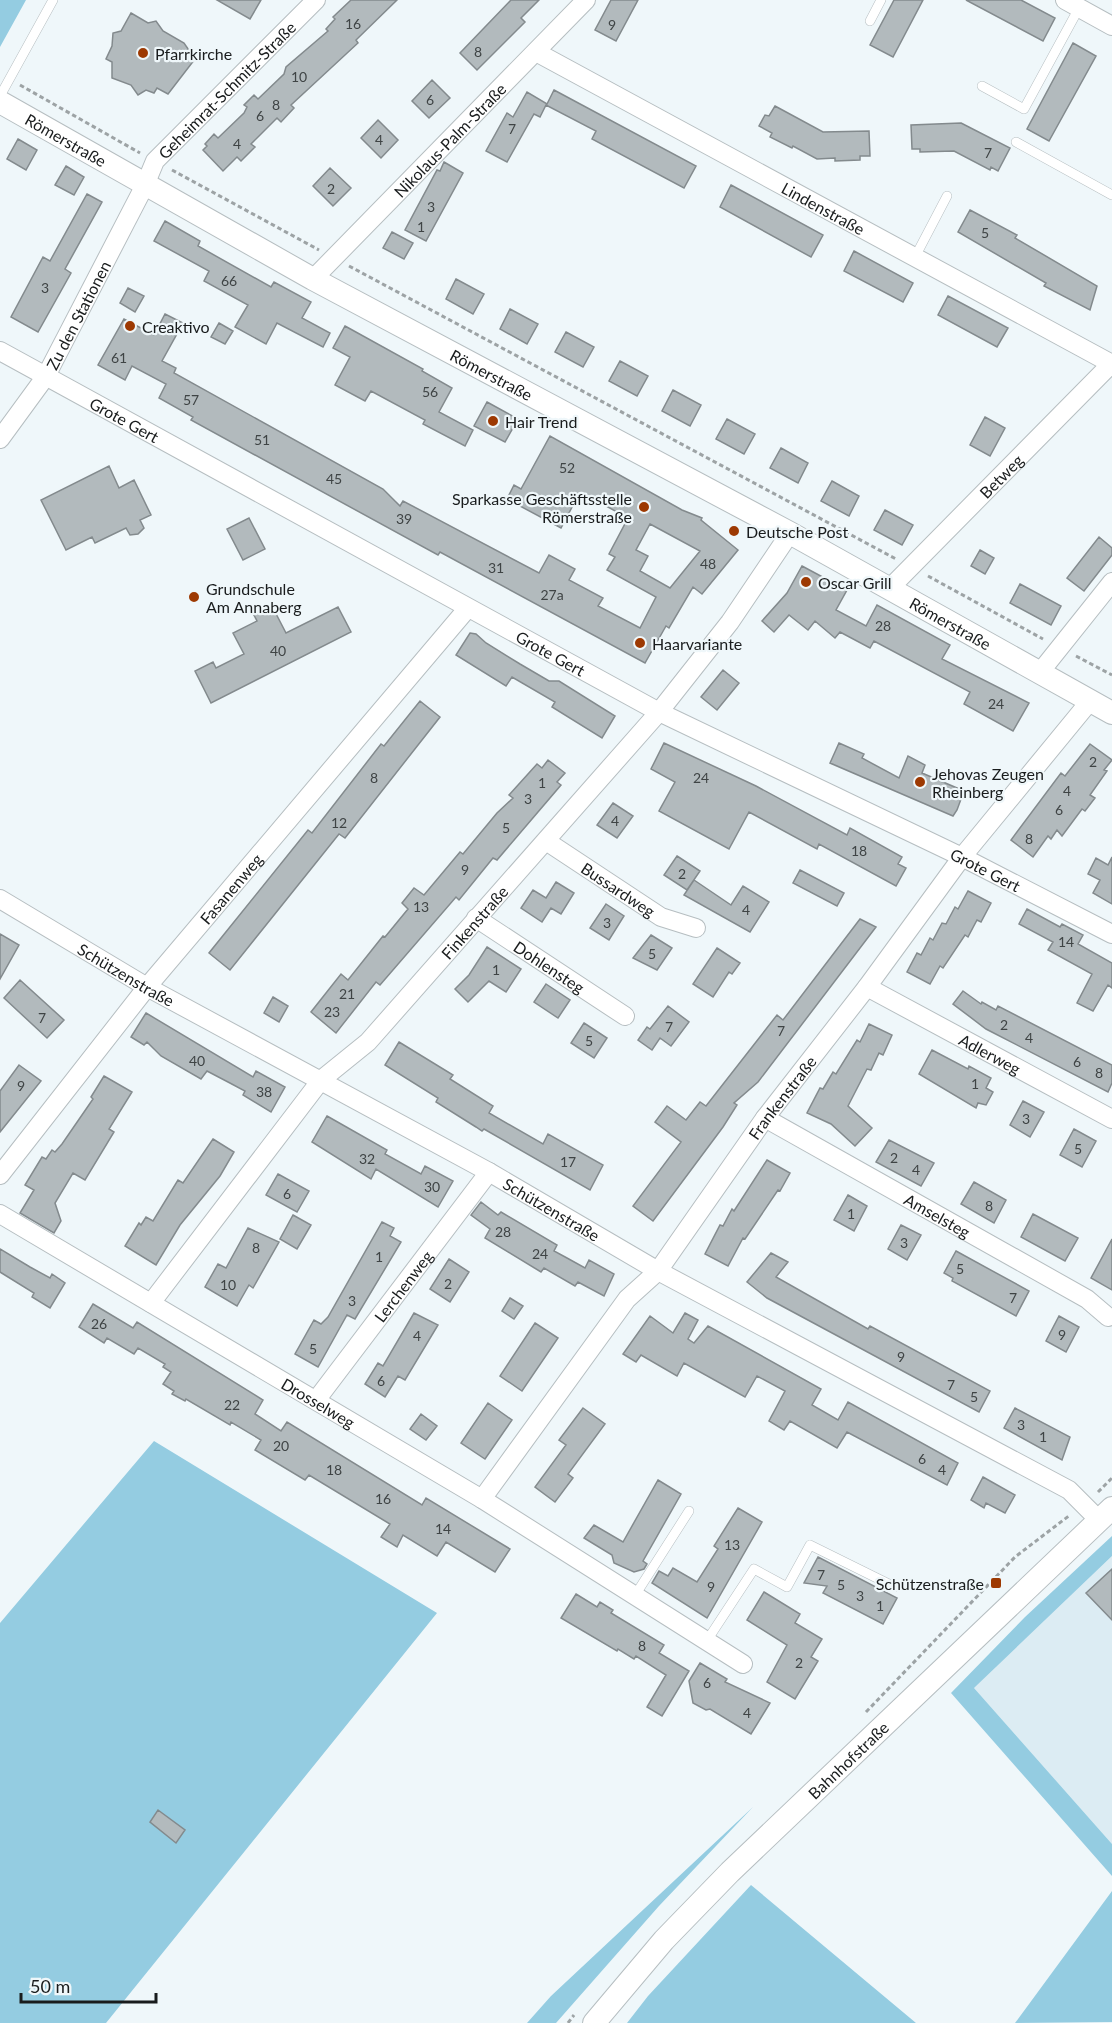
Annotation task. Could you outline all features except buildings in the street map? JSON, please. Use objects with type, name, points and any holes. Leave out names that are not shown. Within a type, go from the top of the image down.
[{"type":"street","name":"Geheimrat-Schmitz-Straße","points":[[145,185],[155,160],[316,0]]},
{"type":"street","name":"Nikolaus-Palm-Straße","points":[[313,279],[586,0]]},
{"type":"street","points":[[1072,4],[1112,26]]},
{"type":"street","name":"Lindenstraße","points":[[536,52],[1112,364]]},
{"type":"street","name":"Römerstraße","points":[[0,102],[313,279],[790,533],[1112,713]]},
{"type":"street","name":"Zu den Stationen","points":[[0,440],[46,376],[145,185]]},
{"type":"street","name":"Grote Gert","points":[[0,351],[658,712],[962,857],[1112,934]]},
{"type":"street","name":"Betweg","points":[[889,589],[1112,364]]},
{"type":"street","name":"Finkenstraße","points":[[151,1303],[321,1080],[368,1042],[658,712],[729,622],[790,533]]},
{"type":"street","points":[[1041,672],[1112,582]]},
{"type":"street","name":"Fasanenweg","points":[[0,1175],[147,987],[467,609]]},
{"type":"street","name":"Frankenstraße","points":[[482,1499],[627,1299],[658,1271],[765,1118],[867,987],[962,857],[1090,701]]},
{"type":"street","name":"Bussardweg","points":[[546,841],[661,917],[696,928]]},
{"type":"street","name":"Schützenstraße","points":[[0,899],[147,987],[489,1172],[658,1271],[1069,1490],[1106,1514]]},
{"type":"street","name":"Dohlensteg","points":[[476,918],[625,1016]]},
{"type":"street","name":"Adlerweg","points":[[867,987],[1112,1119]]},
{"type":"street","name":"Amselsteg","points":[[765,1118],[1087,1299],[1108,1317]]},
{"type":"street","name":"Lerchenweg","points":[[317,1399],[489,1172]]},
{"type":"street","name":"Drosselweg","points":[[0,1214],[317,1399],[482,1499],[743,1664]]},
{"type":"street","name":"Bahnhofstraße","points":[[594,2023],[664,1940],[730,1872],[1106,1514]]},
{"type":"lane","points":[[0,96],[53,0]]},
{"type":"lane","points":[[870,21],[881,0]]},
{"type":"lane","points":[[982,86],[1024,109],[1072,4]]},
{"type":"lane","points":[[1016,142],[1112,195]]},
{"type":"lane","points":[[915,257],[947,196]]},
{"type":"lane","points":[[634,1597],[689,1511]]},
{"type":"lane","points":[[706,1642],[754,1569],[787,1587],[810,1545],[895,1587]]},
{"type":"path","points":[[334,258],[1112,675]]},
{"type":"shaded area","points":[[0,0],[26,0],[0,47]]},
{"type":"shaded area","points":[[154,1441],[437,1613],[106,2023],[0,2023],[0,1623]]},
{"type":"shaded area","points":[[1112,1536],[1112,1556],[974,1688],[1112,1844],[1112,1876],[951,1693],[1025,1617]]},
{"type":"shaded area","points":[[1112,1556],[1112,1844],[974,1688]]},
{"type":"shaded area","points":[[753,1807],[659,1906],[556,2023],[527,2023],[551,1996]]},
{"type":"shaded area","points":[[751,1885],[916,2023],[627,2023],[648,1996]]},
{"type":"shaded area","points":[[1112,1891],[1112,2022],[1015,2023]]},
{"type":"place","name":"Pfarrkirche","points":[[143,53]]},
{"type":"place","name":"Creaktivo","points":[[130,326]]},
{"type":"place","name":"Hair Trend","points":[[493,421]]},
{"type":"place","name":"Sparkasse Geschäftsstelle Römerstraße","points":[[644,507]]},
{"type":"place","name":"Deutsche Post","points":[[734,531]]},
{"type":"place","name":"Oscar Grill","points":[[806,582]]},
{"type":"place","name":"Grundschule Am Annaberg","points":[[194,597]]},
{"type":"place","name":"Haarvariante","points":[[640,643]]},
{"type":"place","name":"Jehovas Zeugen Rheinberg","points":[[920,782]]},
{"type":"place","name":"Schützenstraße","points":[[996,1583]]}]
